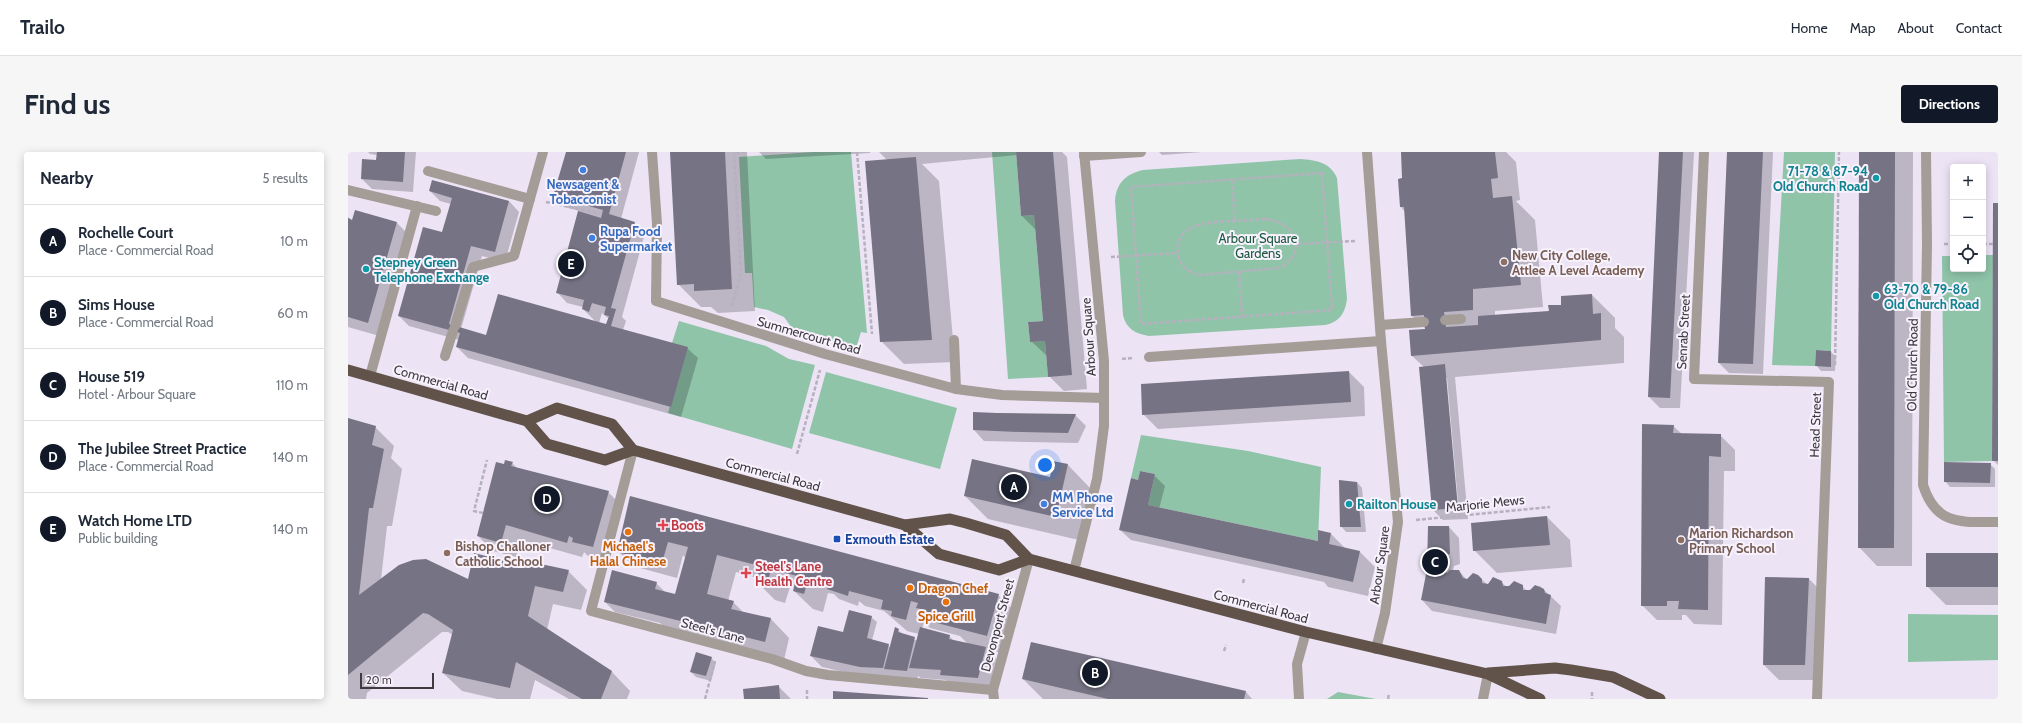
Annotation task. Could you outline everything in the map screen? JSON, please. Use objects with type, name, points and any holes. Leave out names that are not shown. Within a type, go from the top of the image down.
[{"type":"highway","name":"Commercial Road","points":[[348,370],[527,421]]},
{"type":"highway","points":[[557,408],[612,424],[634,450],[605,460],[548,444],[527,421],[557,408]]},
{"type":"highway","name":"Commercial Road","points":[[634,450],[905,525],[950,519],[1006,534],[1029,559],[1306,632],[1488,674],[1540,699]]},
{"type":"highway","name":"Commercial Road","points":[[905,525],[939,554],[999,570],[1029,559]]},
{"type":"highway","name":"Commercial Road","points":[[1488,674],[1555,668],[1571,670],[1613,677],[1660,699]]},
{"type":"street","points":[[446,356],[473,267],[514,256],[543,152]]},
{"type":"street","name":"Summercourt Road","points":[[652,152],[657,224],[656,301],[825,354],[956,389],[1002,395],[1104,398]]},
{"type":"street","name":"Arbour Square","points":[[1074,571],[1097,479],[1104,426],[1104,361],[1084,154],[1141,152]]},
{"type":"street","name":"Arbour Square","points":[[1367,152],[1381,341],[1398,522],[1385,613],[1376,649]]},
{"type":"street","name":"Senrab Street","points":[[1704,152],[1694,378],[1829,382]]},
{"type":"street","name":"Old Church Road","points":[[1926,152],[1927,244],[1923,485],[1927,499],[1936,510],[1946,518],[1958,522],[1998,522]]},
{"type":"street","points":[[428,171],[530,199]]},
{"type":"street","points":[[348,190],[436,211]]},
{"type":"street","points":[[370,376],[417,206]]},
{"type":"street","points":[[1446,320],[1461,319]]},
{"type":"street","points":[[1380,325],[1424,322]]},
{"type":"street","points":[[954,340],[956,389]]},
{"type":"street","points":[[1149,357],[1381,341]]},
{"type":"street","name":"Head Street","points":[[1817,699],[1829,382]]},
{"type":"street","name":"Steel's Lane","points":[[634,450],[591,611],[720,645],[806,671],[828,675],[993,694]]},
{"type":"street","name":"Devonport Street","points":[[993,694],[1029,559]]},
{"type":"street","points":[[1299,699],[1297,664],[1306,632]]},
{"type":"street","points":[[1483,699],[1488,674]]},
{"type":"path","points":[[727,324],[741,274],[734,153],[746,152]]},
{"type":"path","points":[[857,152],[872,334]]},
{"type":"path","name":"Head Street","points":[[1829,382],[1836,363],[1839,152]]},
{"type":"path","points":[[1322,173],[1332,310],[1141,324],[1131,187],[1232,180],[1322,173]]},
{"type":"path","points":[[1232,180],[1235,221]]},
{"type":"path","points":[[530,199],[566,205],[602,214]]},
{"type":"path","points":[[1266,219],[1278,222],[1291,231],[1297,244],[1297,250],[1290,261],[1279,268],[1199,275],[1192,273],[1180,263],[1178,252],[1180,237],[1194,226],[1204,223],[1266,219]]},
{"type":"path","points":[[1297,244],[1349,242]]},
{"type":"path","points":[[1986,244],[1993,244]]},
{"type":"path","points":[[1112,257],[1178,252]]},
{"type":"path","points":[[1239,272],[1242,316]]},
{"type":"path","points":[[797,454],[825,354]]},
{"type":"path","points":[[483,514],[474,511],[488,460]]},
{"type":"path","name":"Marjorie Mews","points":[[1398,522],[1550,507]]},
{"type":"path","points":[[1243,583],[1244,578]]},
{"type":"path","points":[[705,699],[720,645]]},
{"type":"path","points":[[1224,651],[1226,645]]},
{"type":"path","points":[[1388,699],[1389,694]]},
{"type":"green space","points":[[813,152],[851,152],[867,333],[861,332],[856,348],[792,328],[784,317],[768,310],[754,307],[752,273],[745,273],[739,157]]},
{"type":"green space","points":[[992,152],[1016,152],[1021,216],[1034,215],[1043,321],[1028,322],[1030,342],[1045,341],[1048,377],[1008,379]]},
{"type":"green space","points":[[1784,152],[1835,152],[1831,351],[1816,350],[1815,366],[1772,365]]},
{"type":"green space","name":"Arbour Square Gardens","points":[[1300,159],[1317,161],[1326,165],[1331,168],[1337,178],[1347,299],[1345,309],[1338,319],[1325,325],[1149,336],[1132,330],[1126,324],[1123,315],[1115,201],[1117,189],[1123,180],[1132,174],[1143,170]]},
{"type":"green space","points":[[1986,255],[1993,255],[1992,461],[1944,462],[1942,256],[1950,256],[1950,272],[1986,272]]},
{"type":"green space","points":[[679,321],[766,346],[789,359],[815,365],[792,449],[668,413],[687,347],[672,343]]},
{"type":"green space","points":[[826,372],[957,408],[940,469],[809,433]]},
{"type":"green space","points":[[1141,435],[1248,451],[1321,467],[1318,541],[1148,505],[1155,474],[1140,471],[1138,480],[1131,478]]},
{"type":"green space","points":[[1908,614],[1998,615],[1998,660],[1908,662]]},
{"type":"green space","points":[[1338,692],[1376,699],[1327,699]]},
{"type":"building","points":[[377,152],[405,152],[403,182],[361,179],[362,159],[376,160]]},
{"type":"building","points":[[566,152],[626,152],[609,214],[635,222],[611,308],[616,309],[611,326],[688,347],[671,407],[456,347],[460,333],[398,316],[423,227],[442,232],[452,198],[429,191],[432,180],[509,201],[495,252],[471,246],[449,324],[486,335],[498,294],[606,324],[609,316],[604,315],[606,307],[592,303],[589,312],[582,309],[584,300],[556,293],[578,211],[601,218],[603,210],[553,196]]},
{"type":"building","points":[[670,152],[725,152],[732,289],[694,291],[694,284],[677,285]]},
{"type":"building","points":[[1016,152],[1053,152],[1072,375],[1048,377],[1045,341],[1030,342],[1028,322],[1043,321],[1034,215],[1021,216]]},
{"type":"building","points":[[1401,152],[1495,152],[1498,178],[1491,179],[1493,198],[1512,196],[1521,285],[1473,289],[1473,310],[1444,312],[1446,327],[1478,325],[1478,316],[1549,311],[1548,305],[1561,305],[1561,296],[1592,294],[1593,314],[1601,313],[1601,340],[1411,356],[1409,330],[1425,329],[1424,315],[1411,316],[1404,207],[1400,207],[1398,179],[1402,178]]},
{"type":"building","points":[[1659,152],[1683,152],[1670,398],[1648,397]]},
{"type":"building","points":[[1727,152],[1763,152],[1753,364],[1718,363]]},
{"type":"building","points":[[1859,152],[1895,152],[1894,548],[1858,548]]},
{"type":"building","points":[[916,157],[932,340],[880,342],[865,161]]},
{"type":"building","points":[[1993,203],[1998,203],[1998,461],[1992,461]]},
{"type":"building","name":"Stepney Green Telephone Exchange","points":[[355,210],[397,222],[368,323],[348,317],[348,218],[352,220]]},
{"type":"building","points":[[1816,350],[1831,351],[1831,367],[1815,366]]},
{"type":"building","points":[[1445,364],[1458,508],[1432,510],[1419,367]]},
{"type":"building","points":[[1349,371],[1351,402],[1142,415],[1141,384]]},
{"type":"building","points":[[973,412],[1076,414],[1068,433],[973,430]]},
{"type":"building","points":[[348,418],[376,426],[372,445],[384,449],[373,508],[369,508],[359,595],[399,565],[413,560],[426,559],[468,579],[474,553],[521,565],[522,560],[569,570],[563,592],[535,586],[528,616],[612,671],[601,699],[582,699],[516,662],[510,688],[442,673],[453,630],[428,614],[423,613],[348,675]]},
{"type":"building","points":[[1642,424],[1674,425],[1673,433],[1721,434],[1721,457],[1709,456],[1708,610],[1678,609],[1679,601],[1667,601],[1667,606],[1641,606]]},
{"type":"building","points":[[972,459],[1050,477],[1053,461],[1068,464],[1056,517],[964,496]]},
{"type":"building","points":[[505,460],[513,462],[511,466],[609,491],[593,547],[572,542],[573,538],[569,536],[567,543],[506,525],[501,543],[477,536],[496,462],[504,464]]},
{"type":"building","points":[[1944,462],[1991,463],[1990,483],[1944,482]]},
{"type":"building","points":[[1140,471],[1155,474],[1148,505],[1318,541],[1318,530],[1331,533],[1329,544],[1360,551],[1353,582],[1119,530],[1131,478],[1138,480]]},
{"type":"building","name":"Railton House","points":[[1339,480],[1357,482],[1361,527],[1340,527]]},
{"type":"building","points":[[630,496],[999,594],[987,636],[918,618],[921,609],[916,608],[918,603],[911,601],[906,620],[891,616],[892,611],[881,609],[883,600],[849,591],[848,596],[827,589],[828,586],[808,580],[804,594],[793,591],[797,576],[771,569],[767,585],[756,582],[760,566],[717,555],[707,594],[734,601],[731,609],[771,618],[765,642],[604,602],[612,570],[657,582],[655,589],[675,594],[688,547],[668,542],[662,563],[617,552]]},
{"type":"building","points":[[1547,516],[1550,545],[1473,551],[1471,523]]},
{"type":"building","points":[[1428,526],[1449,526],[1450,554],[1444,555],[1441,568],[1447,573],[1450,570],[1459,570],[1463,578],[1467,579],[1473,573],[1478,575],[1482,579],[1482,583],[1488,584],[1493,577],[1502,581],[1503,586],[1509,586],[1514,581],[1523,585],[1523,590],[1530,590],[1535,585],[1544,589],[1545,593],[1551,595],[1546,624],[1421,600],[1427,569]]},
{"type":"building","points":[[1926,553],[1998,553],[1998,587],[1926,587]]},
{"type":"building","points":[[1765,577],[1809,578],[1805,665],[1763,665]]},
{"type":"building","points":[[849,610],[872,616],[867,638],[889,644],[883,668],[860,667],[810,656],[818,626],[843,632]]},
{"type":"building","points":[[895,627],[899,629],[898,632],[915,637],[907,671],[884,669]]},
{"type":"building","points":[[920,627],[950,635],[949,639],[986,647],[978,678],[940,675],[941,670],[909,668]]},
{"type":"building","points":[[1031,642],[1246,691],[1244,699],[1108,699],[1022,679]]},
{"type":"building","points":[[696,652],[712,657],[706,676],[690,672]]},
{"type":"building","points":[[779,685],[780,699],[744,699],[743,689]]},
{"type":"building","points":[[833,691],[928,698],[928,699],[833,699]]},
{"type":"place","name":"Newsagent & Tobacconist","points":[[583,170]]},
{"type":"place","name":"71-78 & 87-94 Old Church Road","points":[[1876,178]]},
{"type":"place","name":"Rupa Food Supermarket","points":[[592,238]]},
{"type":"place","name":"New City College, Attlee A Level Academy","points":[[1504,262]]},
{"type":"place","name":"Watch Home LTD","points":[[571,264]]},
{"type":"place","name":"Stepney Green Telephone Exchange","points":[[366,269]]},
{"type":"place","name":"63-70 & 79-86 Old Church Road","points":[[1876,296]]},
{"type":"place","name":"Rochelle Court","points":[[1014,487]]},
{"type":"place","name":"The Jubilee Street Practice","points":[[547,499]]},
{"type":"place","name":"MM Phone Service Ltd","points":[[1044,504]]},
{"type":"place","name":"Railton House","points":[[1349,504]]},
{"type":"place","name":"Boots","points":[[663,525]]},
{"type":"place","name":"Michael's Halal Chinese","points":[[628,532]]},
{"type":"place","name":"Exmouth Estate","points":[[837,539]]},
{"type":"place","name":"Marion Richardson Primary School","points":[[1681,540]]},
{"type":"place","name":"Bishop Challoner Catholic School","points":[[447,553]]},
{"type":"place","name":"House 519","points":[[1435,562]]},
{"type":"place","name":"Steel's Lane Health Centre","points":[[746,573]]},
{"type":"place","name":"Dragon Chef","points":[[910,588]]},
{"type":"place","name":"Spice Grill","points":[[946,602]]},
{"type":"place","name":"Sims House","points":[[1095,673]]}]
